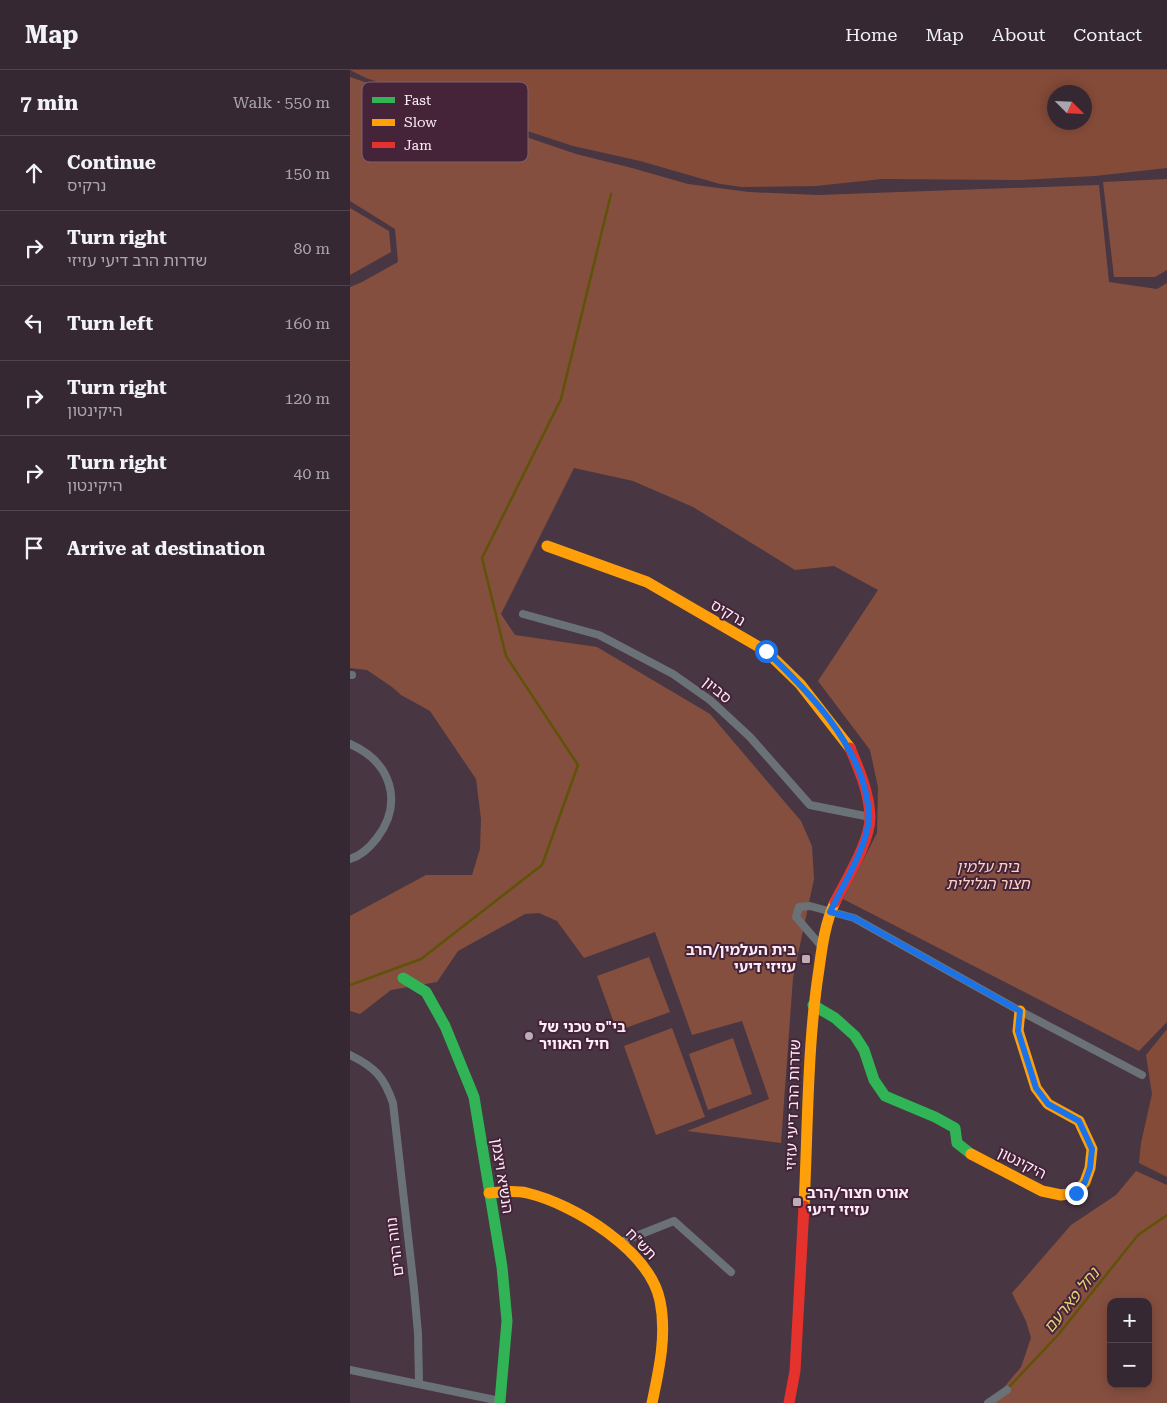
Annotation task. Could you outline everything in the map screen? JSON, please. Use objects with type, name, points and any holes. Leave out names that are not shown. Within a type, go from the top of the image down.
[{"type":"street","name":"נרקיס","points":[[547,546],[647,582],[766,651],[800,684],[849,747],[860,772],[870,817]]},
{"type":"street","name":"סביון","points":[[523,614],[599,635],[673,674],[710,700],[750,736],[810,804],[870,817]]},
{"type":"street","points":[[350,744],[363,751],[376,762],[386,775],[392,793],[391,808],[385,827],[369,848],[350,859]]},
{"type":"street","name":"שדרות הרב דיעי עזיזי","points":[[789,1403],[795,1371],[813,1006],[822,947],[830,912],[864,843],[870,817]]},
{"type":"street","points":[[822,947],[796,917],[799,906],[810,906],[854,918],[1020,1011],[1142,1075]]},
{"type":"street","name":"הנשיא ויצמן","points":[[403,978],[426,992],[445,1026],[474,1097],[502,1267],[507,1320],[500,1402]]},
{"type":"street","name":"היקינטון","points":[[813,1006],[822,1010],[854,1035],[863,1048],[876,1084],[886,1097],[945,1121],[955,1128],[957,1143],[966,1151],[1042,1191],[1061,1196],[1076,1193],[1085,1182],[1090,1168],[1092,1149],[1079,1121],[1048,1104],[1036,1088],[1018,1031],[1020,1011]]},
{"type":"street","name":"נווה הרים","points":[[350,1055],[365,1063],[379,1074],[387,1087],[393,1103],[414,1289],[418,1333],[419,1384]]},
{"type":"street","name":"תש\"ח","points":[[489,1193],[509,1191],[549,1199],[576,1213],[621,1242],[642,1265],[656,1286],[662,1309],[662,1340],[652,1403]]},
{"type":"street","points":[[621,1242],[674,1221],[730,1272]]},
{"type":"street","points":[[350,1370],[500,1402]]},
{"type":"street","points":[[988,1403],[1007,1390]]},
{"type":"green space","name":"בית עלמין חצור הגלילית","points":[[350,77],[365,82],[362,82],[362,162],[528,162],[528,138],[576,154],[688,184],[749,192],[817,195],[1099,185],[1109,282],[1157,289],[1167,283],[1167,1022],[1139,1051],[843,899],[877,833],[878,787],[870,750],[818,681],[878,590],[834,566],[795,570],[693,507],[633,481],[574,468],[501,614],[515,635],[597,647],[710,714],[801,821],[812,846],[814,879],[793,978],[781,1143],[687,1131],[769,1099],[742,1021],[692,1035],[655,932],[584,958],[557,921],[539,913],[525,914],[458,951],[437,982],[391,990],[360,1014],[350,1011],[350,916],[426,875],[472,875],[480,849],[481,819],[476,779],[430,711],[401,695],[367,670],[350,668],[350,287],[398,262],[395,229],[350,201]]},
{"type":"green space","points":[[1167,179],[1167,270],[1155,277],[1114,277],[1103,182]]},
{"type":"green space","points":[[350,208],[389,231],[391,252],[350,275]]},
{"type":"green space","points":[[649,957],[670,1012],[617,1031],[597,976]]},
{"type":"green space","points":[[672,1028],[705,1117],[656,1135],[624,1046]]},
{"type":"green space","points":[[733,1038],[752,1094],[708,1110],[689,1054]]},
{"type":"green space","points":[[1136,1171],[1167,1185],[1167,1403],[991,1403],[1021,1367],[1031,1338],[1026,1321],[1012,1293],[1071,1225],[1116,1195]]},
{"type":"shaded area","points":[[350,70],[1167,70],[1167,168],[1095,176],[1021,180],[882,179],[816,186],[742,187],[720,184],[640,161],[573,146],[528,131],[528,82],[378,82]]},
{"type":"shaded area","points":[[1167,1029],[1167,1177],[1139,1163],[1141,1143],[1152,1094],[1146,1055]]},
{"type":"waterway","points":[[350,985],[421,959],[542,865],[578,765],[506,656],[482,558],[561,399],[611,194]]},
{"type":"waterway","name":"נחל פארעם","points":[[1008,1388],[1058,1335],[1138,1235],[1167,1215]]},
{"type":"traffic: fast","points":[[403,978],[426,992],[445,1026],[474,1097],[502,1267],[507,1321],[500,1401]]},
{"type":"traffic: fast","points":[[813,1005],[835,1018],[855,1036],[864,1050],[874,1080],[885,1096],[935,1117],[955,1128],[957,1143],[971,1154]]},
{"type":"traffic: slow","points":[[547,546],[647,582],[766,651],[800,684],[850,748]]},
{"type":"traffic: slow","points":[[804,1206],[810,1057],[815,998],[824,935],[835,902]]},
{"type":"traffic: slow","points":[[971,1154],[1042,1191],[1061,1195],[1076,1193],[1085,1182],[1090,1168],[1092,1149],[1079,1121],[1048,1104],[1036,1088],[1018,1031],[1020,1011]]},
{"type":"traffic: slow","points":[[489,1193],[513,1191],[527,1193],[566,1207],[607,1232],[642,1265],[653,1282],[660,1301],[663,1327],[661,1352],[652,1403]]},
{"type":"traffic: jam","points":[[835,902],[862,848],[870,816],[866,789],[850,748]]},
{"type":"traffic: jam","points":[[789,1403],[795,1371],[804,1206]]},
{"type":"place","name":"בית העלמין/הרב עזיזי דיעי","points":[[806,959]]},
{"type":"place","name":"בי\"ס טכני של חיל האוויר","points":[[529,1036]]},
{"type":"place","name":"אורט חצור/הרב עזיזי דיעי","points":[[797,1202]]},
{"type":"route","points":[[766,651],[809,694],[849,747],[860,772],[866,793],[870,817],[864,843],[830,912],[854,918],[1020,1011],[1018,1031],[1036,1088],[1048,1104],[1079,1121],[1092,1149],[1090,1168],[1085,1182],[1076,1193]]}]
